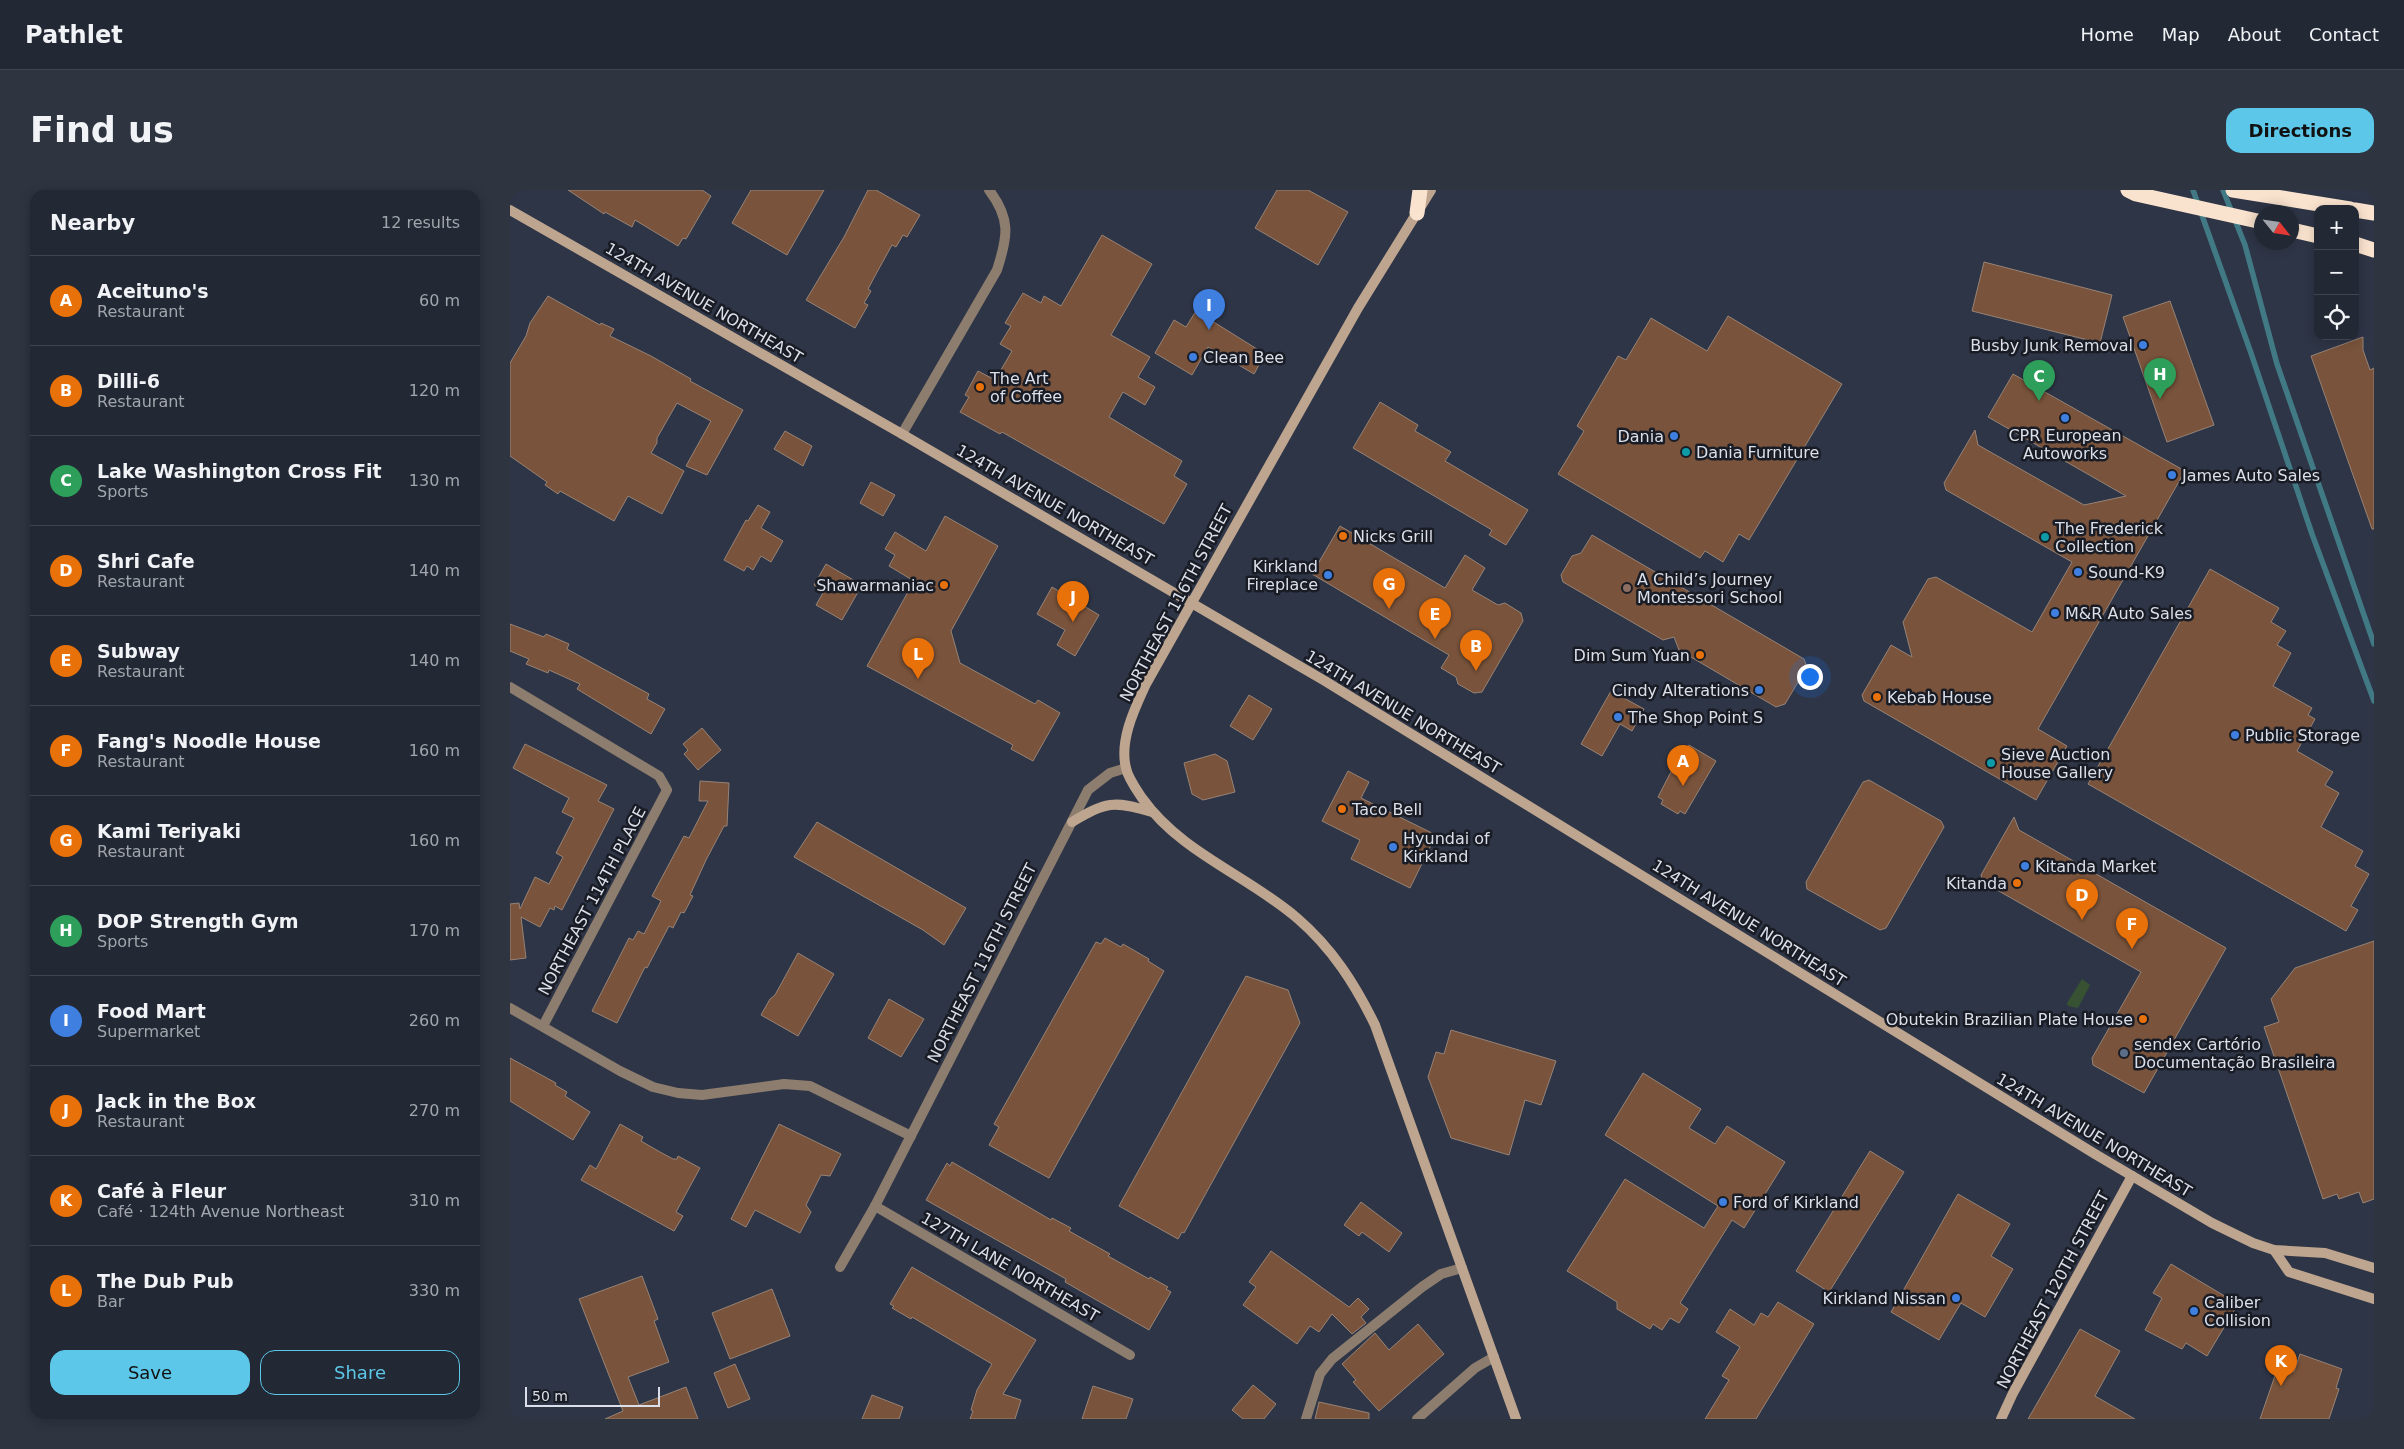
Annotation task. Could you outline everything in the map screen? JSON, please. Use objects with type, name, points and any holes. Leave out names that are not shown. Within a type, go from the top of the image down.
[{"type":"highway","points":[[1417,213],[1420,190]]},
{"type":"highway","points":[[2233,190],[2325,205]]},
{"type":"highway","points":[[2132,192],[2254,220]]},
{"type":"highway","points":[[2359,210],[2374,212]]},
{"type":"highway","points":[[2299,232],[2314,235]]},
{"type":"highway","points":[[2359,245],[2374,250]]},
{"type":"main road","name":"NORTHEAST 116TH STREET","points":[[1126,768],[1126,745],[1136,707],[1191,602],[1358,308],[1431,190]]},
{"type":"main road","name":"124TH AVENUE NORTHEAST","points":[[510,210],[902,434],[1363,704],[2132,1176],[2212,1223],[2244,1239],[2274,1250],[2326,1253],[2374,1268]]},
{"type":"main road","points":[[1126,768],[1136,790],[1152,812],[1194,849],[1278,903],[1298,919],[1335,957],[1354,984],[1375,1025],[1516,1419]]},
{"type":"main road","points":[[1072,822],[1099,806],[1107,805],[1126,804],[1152,812]]},
{"type":"main road","name":"NORTHEAST 120TH STREET","points":[[2002,1419],[2013,1393],[2132,1176]]},
{"type":"main road","points":[[2274,1250],[2289,1272],[2374,1300]]},
{"type":"street","points":[[902,434],[997,270],[1006,242],[1006,224],[1000,204],[989,190]]},
{"type":"street","name":"NORTHEAST 114TH PLACE","points":[[510,686],[659,776],[667,790],[543,1026]]},
{"type":"street","name":"NORTHEAST 116TH STREET","points":[[840,1267],[875,1206],[1088,790],[1094,783],[1110,773],[1126,768]]},
{"type":"street","points":[[510,1008],[620,1071],[653,1087],[678,1093],[702,1095],[784,1084],[810,1086],[911,1136]]},
{"type":"street","name":"127TH LANE NORTHEAST","points":[[875,1206],[1130,1355]]},
{"type":"street","points":[[1306,1419],[1320,1374],[1332,1359],[1422,1287],[1441,1274],[1462,1268]]},
{"type":"street","points":[[1417,1419],[1475,1368],[1494,1357]]},
{"type":"green space","points":[[2082,979],[2090,985],[2078,1008],[2068,1006],[2067,1003]]},
{"type":"building","points":[[568,190],[702,190],[711,196],[686,239],[683,238],[678,246],[635,220],[632,227],[605,212],[604,214]]},
{"type":"building","points":[[751,190],[824,190],[787,255],[732,223]]},
{"type":"building","points":[[868,190],[876,190],[920,215],[907,237],[903,235],[896,247],[892,245],[868,289],[871,291],[864,303],[868,305],[855,328],[806,300],[844,237]]},
{"type":"building","points":[[1277,190],[1308,190],[1348,212],[1318,265],[1255,228]]},
{"type":"building","points":[[1102,235],[1152,264],[1111,335],[1150,357],[1138,377],[1155,387],[1145,405],[1123,392],[1109,417],[1182,461],[1174,476],[1187,484],[1164,524],[1002,432],[1000,434],[960,412],[969,397],[965,395],[978,371],[995,380],[1012,351],[1000,344],[1011,326],[1005,323],[1023,293],[1041,303],[1044,296],[1061,306]]},
{"type":"building","points":[[1984,262],[2112,295],[2100,343],[1972,311]]},
{"type":"building","points":[[548,296],[600,325],[601,323],[614,329],[610,336],[651,356],[691,379],[690,381],[743,410],[707,475],[686,466],[711,421],[677,403],[657,438],[657,443],[651,453],[684,471],[662,514],[628,496],[614,521],[560,491],[558,494],[545,485],[547,482],[510,456],[510,363],[526,336],[530,323]]},
{"type":"building","points":[[2170,301],[2214,425],[2167,442],[2123,317]]},
{"type":"building","points":[[1196,311],[1265,354],[1254,374],[1208,347],[1192,375],[1155,353],[1174,320],[1186,327]]},
{"type":"building","name":"Dania Furniture","points":[[1728,316],[1842,384],[1749,540],[1739,534],[1723,562],[1705,551],[1700,558],[1558,474],[1584,431],[1577,426],[1618,356],[1626,360],[1651,318],[1707,351]]},
{"type":"building","points":[[2363,337],[2363,350],[2370,370],[2374,368],[2374,529],[2372,529],[2311,356]]},
{"type":"building","points":[[2013,374],[2185,471],[2038,729],[2067,746],[2036,800],[1864,701],[1862,695],[1891,645],[1912,657],[1903,622],[1928,579],[1936,577],[2032,632],[2072,562],[1946,490],[1944,483],[1975,430],[1978,445],[2084,505],[2126,496],[1988,417]]},
{"type":"building","points":[[1380,402],[1418,425],[1415,431],[1451,452],[1445,461],[1528,510],[1506,545],[1489,535],[1492,530],[1353,448]]},
{"type":"building","points":[[785,431],[812,446],[803,466],[774,449]]},
{"type":"building","points":[[871,482],[895,495],[883,516],[860,503]]},
{"type":"building","points":[[758,505],[770,512],[761,528],[783,541],[771,562],[761,556],[753,570],[747,566],[744,571],[724,560],[746,520],[748,521]]},
{"type":"building","points":[[945,516],[998,546],[951,631],[960,663],[1035,704],[1038,700],[1060,713],[1033,761],[1011,749],[1013,745],[867,666],[914,581],[889,566],[895,555],[885,549],[895,532],[926,551]]},
{"type":"building","points":[[1340,526],[1445,588],[1465,555],[1485,568],[1472,590],[1498,605],[1505,603],[1521,613],[1523,621],[1482,692],[1474,693],[1458,684],[1456,677],[1441,668],[1449,655],[1312,574]]},
{"type":"building","points":[[1592,535],[1804,659],[1807,667],[1785,704],[1776,707],[1679,650],[1674,637],[1663,640],[1563,582],[1561,575],[1572,556],[1581,553]]},
{"type":"building","points":[[826,564],[862,585],[842,620],[816,605],[824,591],[814,585]]},
{"type":"building","points":[[2210,569],[2279,608],[2271,622],[2286,631],[2277,645],[2291,653],[2273,686],[2312,708],[2308,715],[2315,719],[2297,751],[2333,772],[2325,785],[2339,793],[2321,827],[2363,851],[2355,866],[2369,874],[2351,906],[2358,910],[2346,931],[2088,784]]},
{"type":"building","points":[[1052,587],[1099,615],[1075,656],[1057,645],[1065,630],[1037,614]]},
{"type":"building","points":[[510,624],[544,637],[546,634],[569,644],[567,649],[649,694],[647,699],[665,709],[651,734],[577,689],[580,684],[549,670],[548,673],[526,664],[529,659],[510,651]]},
{"type":"building","name":"The Shop Point S","points":[[1611,691],[1644,709],[1632,731],[1620,724],[1602,756],[1581,744]]},
{"type":"building","points":[[1249,695],[1272,709],[1253,740],[1230,726]]},
{"type":"building","points":[[702,728],[721,750],[698,770],[684,754],[688,750],[683,744]]},
{"type":"building","points":[[525,744],[607,785],[598,801],[614,809],[562,910],[555,906],[554,910],[550,908],[540,927],[521,917],[526,958],[510,960],[510,904],[519,903],[520,909],[535,877],[549,884],[563,857],[556,853],[574,818],[562,812],[569,798],[513,768]]},
{"type":"building","points":[[1689,745],[1716,761],[1685,814],[1680,811],[1678,814],[1661,804],[1663,800],[1658,797],[1676,762],[1678,763]]},
{"type":"building","points":[[1215,754],[1227,761],[1235,792],[1203,800],[1192,794],[1184,763]]},
{"type":"building","name":"Hyundai of Kirkland","points":[[1348,771],[1369,782],[1361,798],[1436,835],[1410,888],[1351,859],[1360,840],[1322,821]]},
{"type":"building","points":[[1869,780],[1941,821],[1944,827],[1886,928],[1880,930],[1807,889],[1806,882],[1863,782]]},
{"type":"building","points":[[700,781],[729,783],[727,826],[724,826],[706,860],[690,895],[693,896],[684,913],[681,912],[673,928],[669,926],[647,968],[645,967],[617,1023],[592,1011],[629,938],[633,940],[638,931],[644,934],[661,901],[652,896],[684,836],[689,838],[708,801],[699,801]]},
{"type":"building","points":[[2014,817],[2019,830],[2226,948],[2144,1093],[2093,1065],[2092,1058],[2141,972],[1983,882],[1981,875]]},
{"type":"building","points":[[817,822],[966,908],[944,945],[923,930],[794,857]]},
{"type":"building","points":[[1105,938],[1121,947],[1123,944],[1149,959],[1148,961],[1164,971],[1049,1178],[989,1145],[999,1127],[994,1124],[1096,942],[1101,944]]},
{"type":"building","points":[[2374,941],[2374,1199],[2363,1203],[2359,1192],[2339,1199],[2337,1194],[2323,1199],[2264,1027],[2279,1022],[2271,999],[2295,968]]},
{"type":"building","points":[[798,953],[834,974],[798,1036],[761,1015],[770,999],[775,995]]},
{"type":"building","points":[[1246,976],[1288,990],[1300,1023],[1184,1233],[1182,1232],[1178,1239],[1119,1206]]},
{"type":"building","points":[[889,999],[924,1019],[901,1057],[868,1038]]},
{"type":"building","points":[[1451,1030],[1556,1061],[1541,1105],[1525,1100],[1509,1155],[1451,1138],[1428,1077],[1436,1052],[1444,1054]]},
{"type":"building","points":[[510,1058],[556,1083],[555,1085],[567,1092],[565,1096],[590,1112],[573,1140],[510,1101]]},
{"type":"building","name":"Ford of Kirkland","points":[[1643,1073],[1701,1109],[1689,1128],[1715,1144],[1727,1126],[1785,1162],[1744,1228],[1732,1220],[1680,1303],[1688,1309],[1679,1323],[1670,1318],[1662,1330],[1653,1324],[1650,1329],[1617,1309],[1617,1302],[1567,1271],[1625,1179],[1704,1228],[1718,1206],[1605,1135]]},
{"type":"building","points":[[620,1124],[643,1137],[641,1141],[660,1152],[673,1159],[677,1159],[678,1156],[700,1168],[676,1212],[683,1216],[674,1231],[581,1180],[590,1165],[596,1169]]},
{"type":"building","points":[[779,1124],[841,1154],[830,1176],[821,1175],[806,1205],[811,1212],[800,1233],[755,1210],[746,1227],[731,1219]]},
{"type":"building","points":[[1870,1151],[1904,1172],[1829,1292],[1796,1271]]},
{"type":"building","points":[[952,1162],[1051,1220],[1052,1218],[1071,1228],[1069,1231],[1110,1254],[1108,1256],[1149,1279],[1150,1277],[1168,1287],[1166,1289],[1171,1292],[1149,1330],[1065,1282],[1066,1279],[926,1200],[947,1163],[950,1166]]},
{"type":"building","points":[[1958,1194],[2010,1224],[1991,1256],[2013,1269],[1985,1317],[1961,1303],[1939,1340],[1891,1312]]},
{"type":"building","points":[[1361,1202],[1402,1233],[1389,1252],[1362,1232],[1359,1236],[1344,1225]]},
{"type":"building","points":[[1271,1251],[1349,1307],[1358,1298],[1369,1309],[1361,1317],[1366,1323],[1352,1334],[1332,1314],[1319,1332],[1310,1326],[1297,1344],[1243,1305],[1256,1287],[1249,1282]]},
{"type":"building","name":"Caliber Collision","points":[[2171,1264],[2238,1304],[2207,1356],[2186,1343],[2182,1349],[2145,1330],[2162,1298],[2153,1293]]},
{"type":"building","points":[[912,1267],[1036,1340],[1003,1394],[1021,1400],[1015,1419],[970,1419],[977,1390],[992,1364],[912,1317],[911,1319],[892,1308],[894,1306],[890,1304]]},
{"type":"building","points":[[642,1276],[658,1319],[654,1321],[669,1362],[628,1377],[639,1405],[686,1387],[698,1419],[605,1419],[623,1411],[579,1299]]},
{"type":"building","points":[[772,1289],[790,1336],[730,1359],[712,1313]]},
{"type":"building","points":[[1778,1302],[1814,1324],[1756,1419],[1705,1419],[1729,1380],[1722,1376],[1740,1347],[1716,1332],[1730,1309],[1754,1325],[1761,1313],[1768,1317]]},
{"type":"building","points":[[1418,1324],[1444,1354],[1379,1411],[1353,1382],[1356,1380],[1342,1364],[1375,1333],[1389,1350]]},
{"type":"building","points":[[2080,1329],[2120,1351],[2095,1396],[2135,1419],[2028,1419]]},
{"type":"building","points":[[2300,1354],[2342,1369],[2336,1388],[2339,1389],[2329,1419],[2260,1419],[2278,1367],[2294,1372]]},
{"type":"building","points":[[735,1364],[750,1399],[728,1408],[714,1373]]},
{"type":"building","points":[[1253,1385],[1276,1404],[1264,1419],[1243,1419],[1232,1410]]},
{"type":"building","points":[[1093,1386],[1133,1399],[1126,1419],[1082,1419]]},
{"type":"building","points":[[872,1395],[903,1407],[899,1419],[862,1419]]},
{"type":"building","points":[[1319,1402],[1369,1413],[1369,1419],[1315,1419]]},
{"type":"waterway","points":[[2193,190],[2251,353],[2312,534],[2374,701]]},
{"type":"waterway","points":[[2223,190],[2245,245],[2277,364],[2374,644]]},
{"type":"place","name":"Food Mart","points":[[1209,330]]},
{"type":"place","name":"Busby Junk Removal","points":[[2143,345]]},
{"type":"place","name":"Clean Bee","points":[[1193,357]]},
{"type":"place","name":"The Art of Coffee","points":[[980,387]]},
{"type":"place","name":"DOP Strength Gym","points":[[2160,399]]},
{"type":"place","name":"Lake Washington Cross Fit","points":[[2039,401]]},
{"type":"place","name":"CPR European Autoworks","points":[[2065,418]]},
{"type":"place","name":"Dania","points":[[1674,436]]},
{"type":"place","name":"Dania Furniture","points":[[1686,452]]},
{"type":"place","name":"James Auto Sales","points":[[2172,475]]},
{"type":"place","name":"Nicks Grill","points":[[1343,536]]},
{"type":"place","name":"The Frederick Collection","points":[[2045,537]]},
{"type":"place","name":"Sound-K9","points":[[2078,572]]},
{"type":"place","name":"Kirkland Fireplace","points":[[1328,575]]},
{"type":"place","name":"Shawarmaniac","points":[[944,585]]},
{"type":"place","name":"A Child’s Journey Montessori School","points":[[1627,588]]},
{"type":"place","name":"Kami Teriyaki","points":[[1389,609]]},
{"type":"place","name":"M&R Auto Sales","points":[[2055,613]]},
{"type":"place","name":"Jack in the Box","points":[[1073,622]]},
{"type":"place","name":"Subway","points":[[1435,639]]},
{"type":"place","name":"Dim Sum Yuan","points":[[1700,655]]},
{"type":"place","name":"Dilli-6","points":[[1476,671]]},
{"type":"place","name":"The Dub Pub","points":[[918,679]]},
{"type":"place","name":"Cindy Alterations","points":[[1759,690]]},
{"type":"place","name":"Kebab House","points":[[1877,697]]},
{"type":"place","name":"The Shop Point S","points":[[1618,717]]},
{"type":"place","name":"Public Storage","points":[[2235,735]]},
{"type":"place","name":"Sieve Auction House Gallery","points":[[1991,763]]},
{"type":"place","name":"Aceituno's","points":[[1683,786]]},
{"type":"place","name":"Taco Bell","points":[[1342,809]]},
{"type":"place","name":"Hyundai of Kirkland","points":[[1393,847]]},
{"type":"place","name":"Kitanda Market","points":[[2025,866]]},
{"type":"place","name":"Kitanda","points":[[2017,883]]},
{"type":"place","name":"Shri Cafe","points":[[2082,920]]},
{"type":"place","name":"Fang's Noodle House","points":[[2132,949]]},
{"type":"place","name":"Obutekin Brazilian Plate House","points":[[2143,1019]]},
{"type":"place","name":"sendex Cartório Documentação Brasileira","points":[[2124,1053]]},
{"type":"place","name":"Ford of Kirkland","points":[[1723,1202]]},
{"type":"place","name":"Kirkland Nissan","points":[[1956,1298]]},
{"type":"place","name":"Caliber Collision","points":[[2194,1311]]},
{"type":"place","name":"Café à Fleur","points":[[2281,1386]]}]
